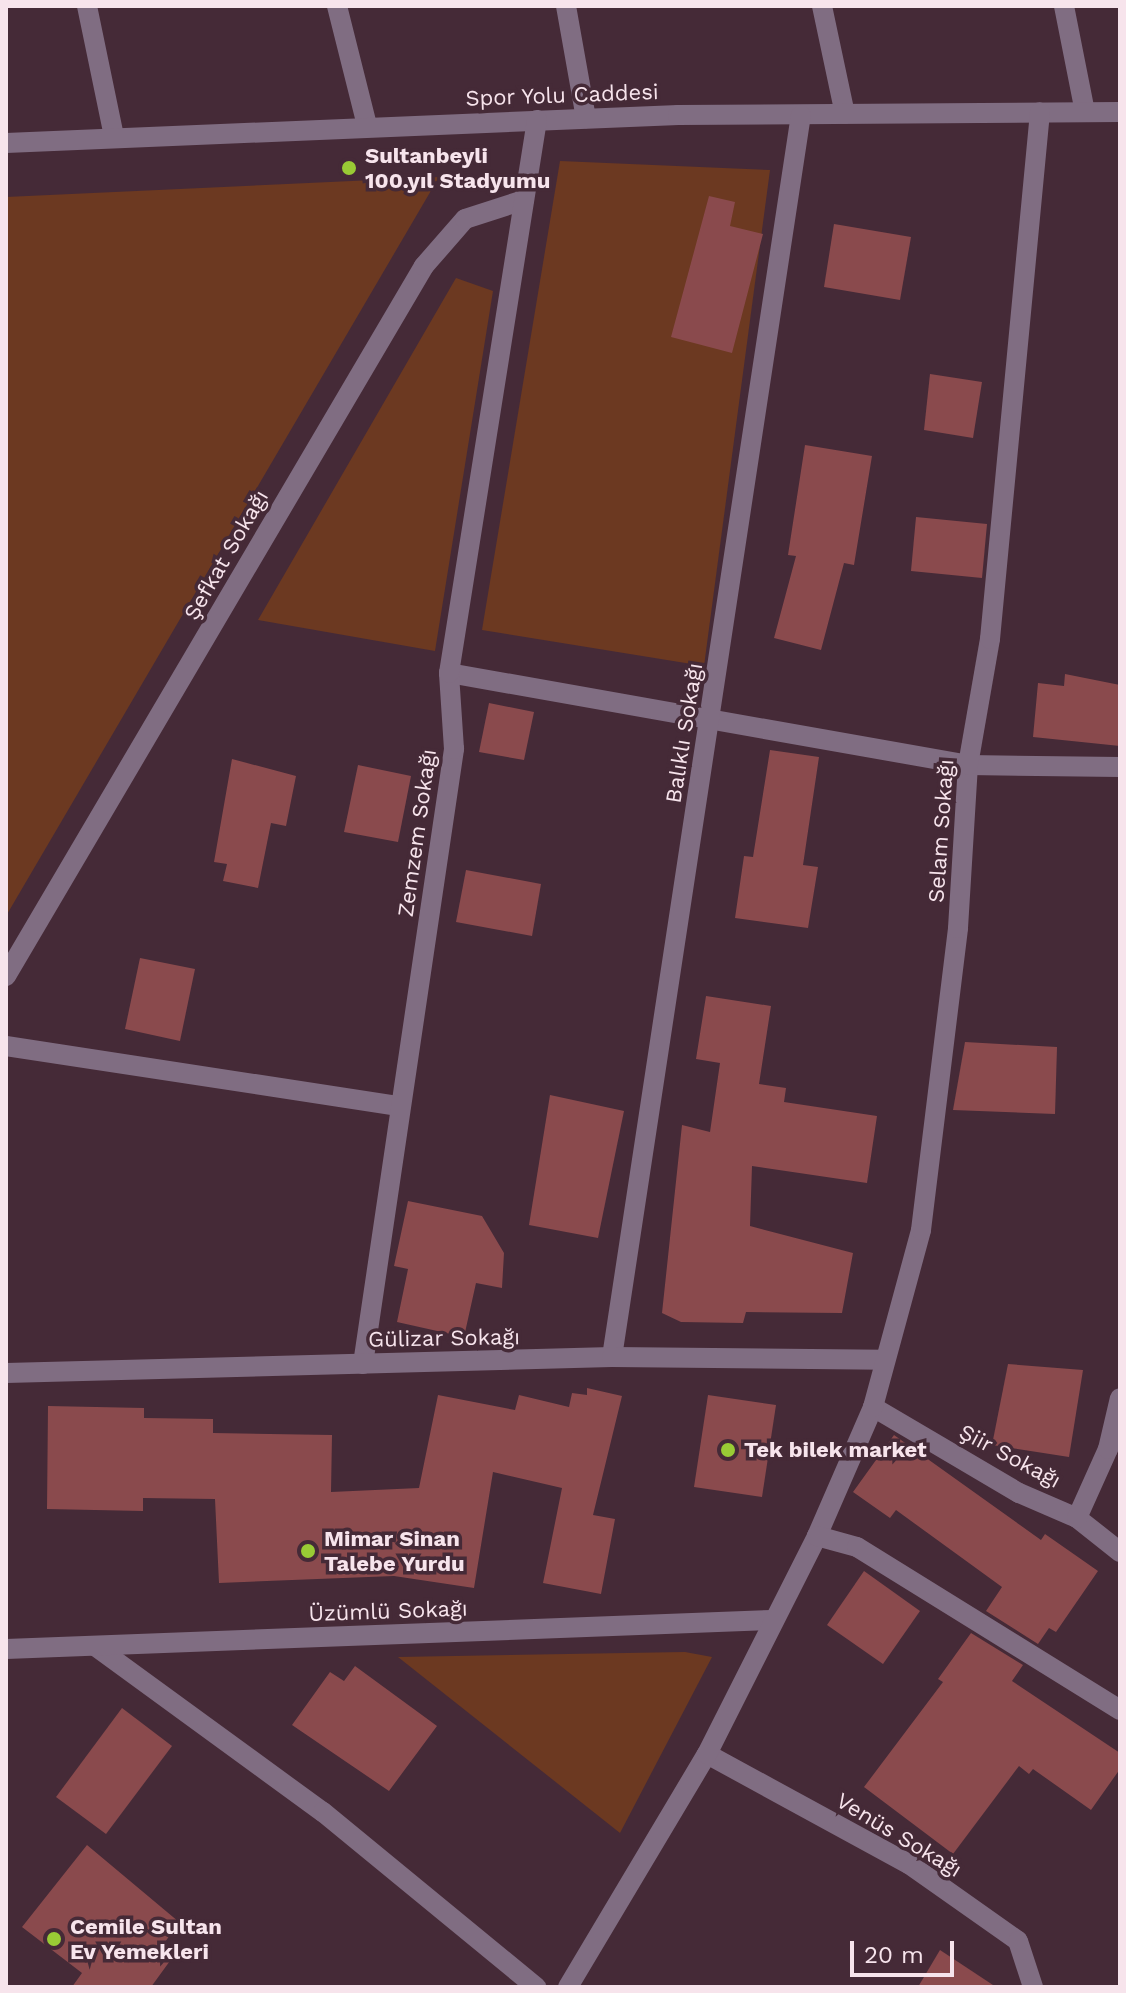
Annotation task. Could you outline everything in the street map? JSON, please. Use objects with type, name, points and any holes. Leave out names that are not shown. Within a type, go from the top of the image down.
[{"type":"street","points":[[87,6],[114,136]]},
{"type":"street","points":[[337,6],[367,125]]},
{"type":"street","points":[[566,6],[586,118]]},
{"type":"street","points":[[822,6],[845,114]]},
{"type":"street","points":[[1064,6],[1085,112]]},
{"type":"street","name":"Selam Sokağı","points":[[568,1987],[707,1754],[817,1536],[873,1407],[883,1360],[921,1230],[958,928],[968,765],[990,639],[1040,112]]},
{"type":"street","name":"Spor Yolu Caddesi","points":[[6,143],[367,125],[586,118],[1120,112]]},
{"type":"street","name":"Balıklı Sokağı","points":[[612,1357],[801,115]]},
{"type":"street","name":"Zemzem Sokağı","points":[[363,1364],[454,749],[449,673],[537,120]]},
{"type":"street","name":"Şefkat Sokağı","points":[[6,976],[424,266],[465,219],[524,200]]},
{"type":"street","points":[[449,673],[710,723],[968,765],[1120,767]]},
{"type":"street","points":[[6,1046],[400,1106]]},
{"type":"street","name":"Gülizar Sokağı","points":[[6,1373],[612,1357],[883,1360]]},
{"type":"street","points":[[1077,1518],[1108,1449],[1120,1398]]},
{"type":"street","name":"Şiir Sokağı","points":[[873,1407],[1019,1493],[1077,1518],[1120,1552]]},
{"type":"street","points":[[817,1536],[857,1547],[1120,1710]]},
{"type":"street","name":"Üzümlü Sokağı","points":[[6,1649],[772,1620]]},
{"type":"street","points":[[95,1646],[323,1812],[536,1987]]},
{"type":"street","name":"Venüs Sokağı","points":[[707,1754],[909,1864],[1018,1941],[1033,1987]]},
{"type":"shaded area","points":[[560,161],[770,170],[704,666],[482,630]]},
{"type":"shaded area","points":[[439,177],[6,916],[6,197]]},
{"type":"shaded area","points":[[456,278],[493,291],[435,651],[258,620]]},
{"type":"shaded area","points":[[685,1652],[712,1657],[620,1833],[398,1657]]},
{"type":"building","points":[[709,196],[735,202],[730,226],[763,234],[732,353],[671,337]]},
{"type":"building","points":[[834,224],[911,237],[900,300],[824,287]]},
{"type":"building","points":[[930,374],[982,382],[973,438],[924,430]]},
{"type":"building","points":[[805,445],[872,456],[854,565],[844,563],[821,650],[774,638],[796,556],[788,555]]},
{"type":"building","points":[[916,517],[987,524],[982,578],[911,571]]},
{"type":"building","points":[[1065,674],[1120,685],[1120,746],[1033,737],[1038,683],[1064,686]]},
{"type":"building","points":[[489,703],[534,712],[524,760],[479,752]]},
{"type":"building","points":[[770,750],[819,757],[803,865],[818,867],[808,928],[735,918],[744,856],[753,857]]},
{"type":"building","points":[[232,759],[296,776],[286,826],[271,823],[258,888],[223,881],[227,864],[214,862]]},
{"type":"building","points":[[358,765],[411,776],[398,842],[344,832]]},
{"type":"building","points":[[466,870],[541,884],[532,936],[456,922]]},
{"type":"building","points":[[140,958],[195,969],[180,1041],[125,1029]]},
{"type":"building","points":[[706,996],[771,1006],[759,1084],[786,1088],[784,1102],[877,1116],[867,1183],[752,1166],[750,1226],[853,1253],[842,1313],[746,1312],[743,1323],[681,1322],[662,1313],[682,1125],[710,1132],[720,1063],[696,1059]]},
{"type":"building","points":[[965,1042],[1057,1047],[1055,1114],[953,1110]]},
{"type":"building","points":[[550,1095],[624,1111],[598,1238],[529,1225]]},
{"type":"building","points":[[408,1201],[482,1216],[504,1253],[502,1288],[476,1283],[464,1337],[397,1322],[408,1269],[394,1266]]},
{"type":"building","points":[[1008,1364],[1083,1370],[1069,1457],[992,1445]]},
{"type":"building","points":[[587,1388],[622,1396],[593,1515],[615,1519],[601,1594],[543,1583],[562,1488],[493,1472],[474,1588],[394,1576],[219,1583],[215,1499],[143,1498],[143,1511],[47,1509],[48,1406],[144,1408],[144,1418],[213,1419],[213,1433],[332,1435],[331,1492],[419,1488],[438,1395],[515,1410],[519,1395],[569,1407],[572,1393],[587,1395]]},
{"type":"building","points":[[708,1395],[776,1405],[762,1497],[694,1487]]},
{"type":"building","points":[[894,1435],[1041,1540],[1045,1534],[1098,1571],[1056,1632],[1049,1628],[1038,1644],[986,1611],[1002,1587],[896,1510],[890,1518],[853,1492]]},
{"type":"building","points":[[864,1571],[920,1611],[883,1664],[827,1625]]},
{"type":"building","points":[[971,1633],[1023,1665],[1012,1681],[1120,1753],[1120,1769],[1091,1810],[1033,1769],[1029,1774],[1019,1766],[953,1854],[864,1787],[943,1682],[938,1679]]},
{"type":"building","points":[[355,1666],[437,1726],[389,1791],[292,1725],[330,1672],[344,1681]]},
{"type":"building","points":[[122,1708],[172,1746],[106,1834],[56,1797]]},
{"type":"building","points":[[87,1845],[179,1922],[163,1945],[175,1954],[151,1987],[72,1987],[82,1973],[22,1927]]},
{"type":"building","points":[[940,1950],[996,1987],[918,1987]]},
{"type":"place","name":"Sultanbeyli 100.yıl Stadyumu","points":[[349,168]]},
{"type":"place","name":"Tek bilek market","points":[[728,1450]]},
{"type":"place","name":"Mimar Sinan Talebe Yurdu","points":[[308,1551]]},
{"type":"place","name":"Cemile Sultan Ev Yemekleri","points":[[54,1939]]}]
